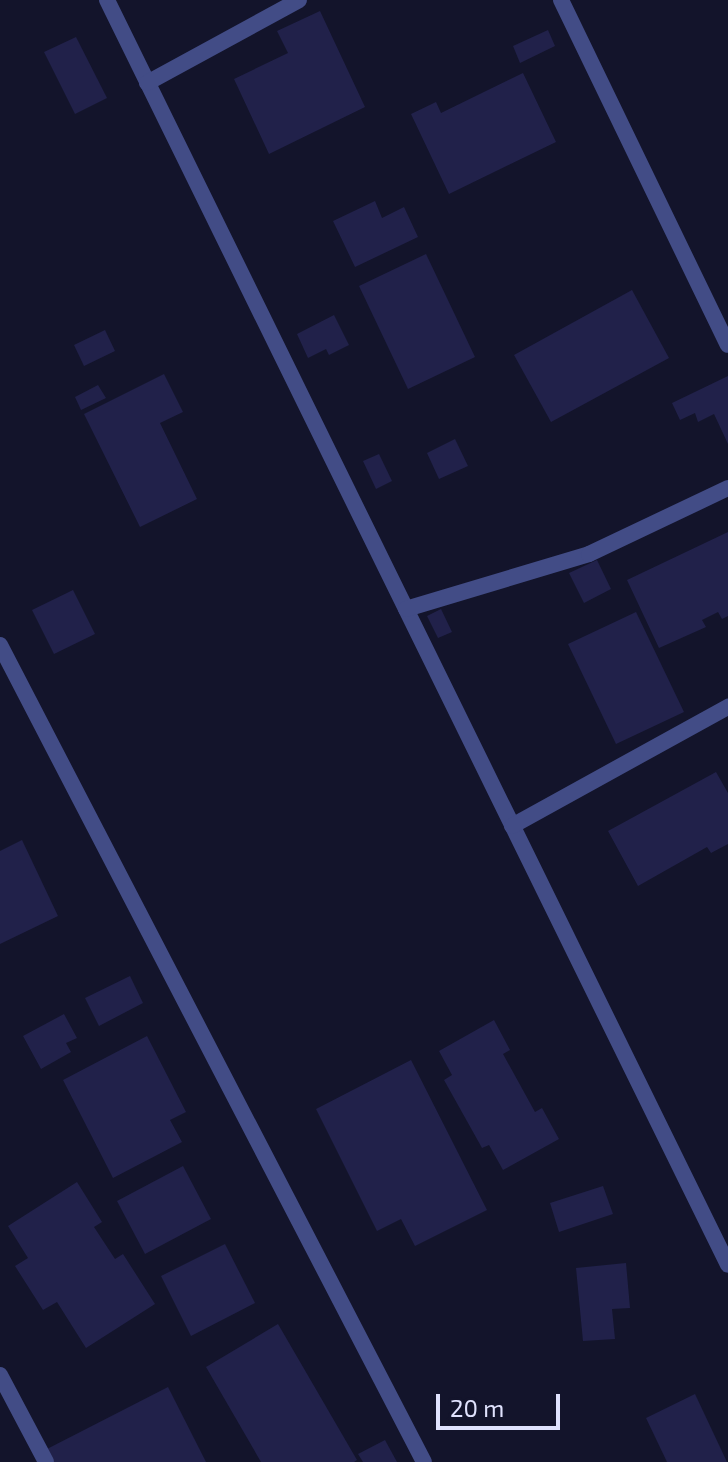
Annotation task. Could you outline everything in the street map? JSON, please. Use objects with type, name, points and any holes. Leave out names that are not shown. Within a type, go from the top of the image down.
[{"type":"street","points":[[107,0],[728,1265]]},
{"type":"street","points":[[147,83],[299,0]]},
{"type":"street","points":[[561,0],[728,345]]},
{"type":"street","points":[[406,609],[589,554],[728,488]]},
{"type":"street","points":[[0,645],[424,1462]]},
{"type":"street","points":[[512,826],[728,707]]},
{"type":"street","points":[[0,1375],[46,1462]]},
{"type":"building","points":[[320,11],[365,107],[269,154],[234,79],[288,53],[277,31]]},
{"type":"building","points":[[548,30],[555,46],[520,63],[513,46]]},
{"type":"building","points":[[76,37],[107,98],[75,114],[44,52]]},
{"type":"building","points":[[523,73],[556,142],[449,194],[411,114],[436,102],[441,113]]},
{"type":"building","points":[[375,201],[382,218],[404,207],[418,237],[355,267],[333,221]]},
{"type":"building","points":[[426,254],[475,357],[408,389],[359,286]]},
{"type":"building","points":[[632,290],[669,358],[551,422],[514,355]]},
{"type":"building","points":[[334,315],[349,345],[329,355],[326,349],[308,358],[297,334]]},
{"type":"building","points":[[105,330],[115,351],[84,366],[74,345]]},
{"type":"building","points":[[164,374],[183,412],[160,423],[197,499],[140,527],[84,414]]},
{"type":"building","points":[[728,376],[728,444],[714,414],[698,422],[695,413],[680,420],[672,403]]},
{"type":"building","points":[[98,385],[106,398],[81,410],[75,397]]},
{"type":"building","points":[[455,439],[468,466],[439,479],[427,453]]},
{"type":"building","points":[[379,454],[392,481],[376,489],[363,461]]},
{"type":"building","points":[[728,532],[728,616],[722,619],[718,612],[702,620],[706,627],[659,648],[627,580]]},
{"type":"building","points":[[597,560],[611,589],[584,603],[569,573]]},
{"type":"building","points":[[73,590],[95,634],[54,654],[32,610]]},
{"type":"building","points":[[441,609],[452,632],[438,638],[427,616]]},
{"type":"building","points":[[636,612],[684,712],[616,744],[568,644]]},
{"type":"building","points":[[716,772],[728,793],[728,844],[711,853],[707,847],[638,886],[608,831]]},
{"type":"building","points":[[22,840],[58,916],[0,944],[0,851]]},
{"type":"building","points":[[130,976],[143,1003],[99,1026],[85,998]]},
{"type":"building","points":[[64,1014],[77,1038],[66,1043],[71,1052],[41,1069],[23,1036]]},
{"type":"building","points":[[494,1020],[510,1050],[503,1054],[535,1112],[542,1108],[559,1139],[503,1170],[489,1145],[482,1148],[444,1080],[452,1075],[439,1051]]},
{"type":"building","points":[[147,1036],[186,1112],[170,1120],[182,1142],[113,1178],[63,1080]]},
{"type":"building","points":[[411,1060],[487,1210],[415,1246],[401,1219],[377,1231],[316,1109]]},
{"type":"building","points":[[183,1166],[211,1219],[145,1254],[117,1201]]},
{"type":"building","points":[[77,1182],[102,1222],[94,1227],[115,1259],[123,1254],[155,1304],[86,1348],[57,1302],[43,1310],[15,1266],[28,1258],[8,1226]]},
{"type":"building","points":[[603,1186],[613,1214],[559,1232],[550,1203]]},
{"type":"building","points":[[225,1244],[255,1303],[191,1336],[161,1276]]},
{"type":"building","points":[[626,1263],[630,1308],[612,1309],[615,1339],[583,1341],[576,1268]]},
{"type":"building","points":[[278,1324],[357,1460],[354,1462],[261,1462],[206,1367]]},
{"type":"building","points":[[168,1387],[206,1462],[53,1462],[47,1449]]},
{"type":"building","points":[[695,1394],[727,1462],[667,1462],[646,1418]]},
{"type":"building","points":[[385,1440],[397,1462],[363,1462],[358,1454]]}]
